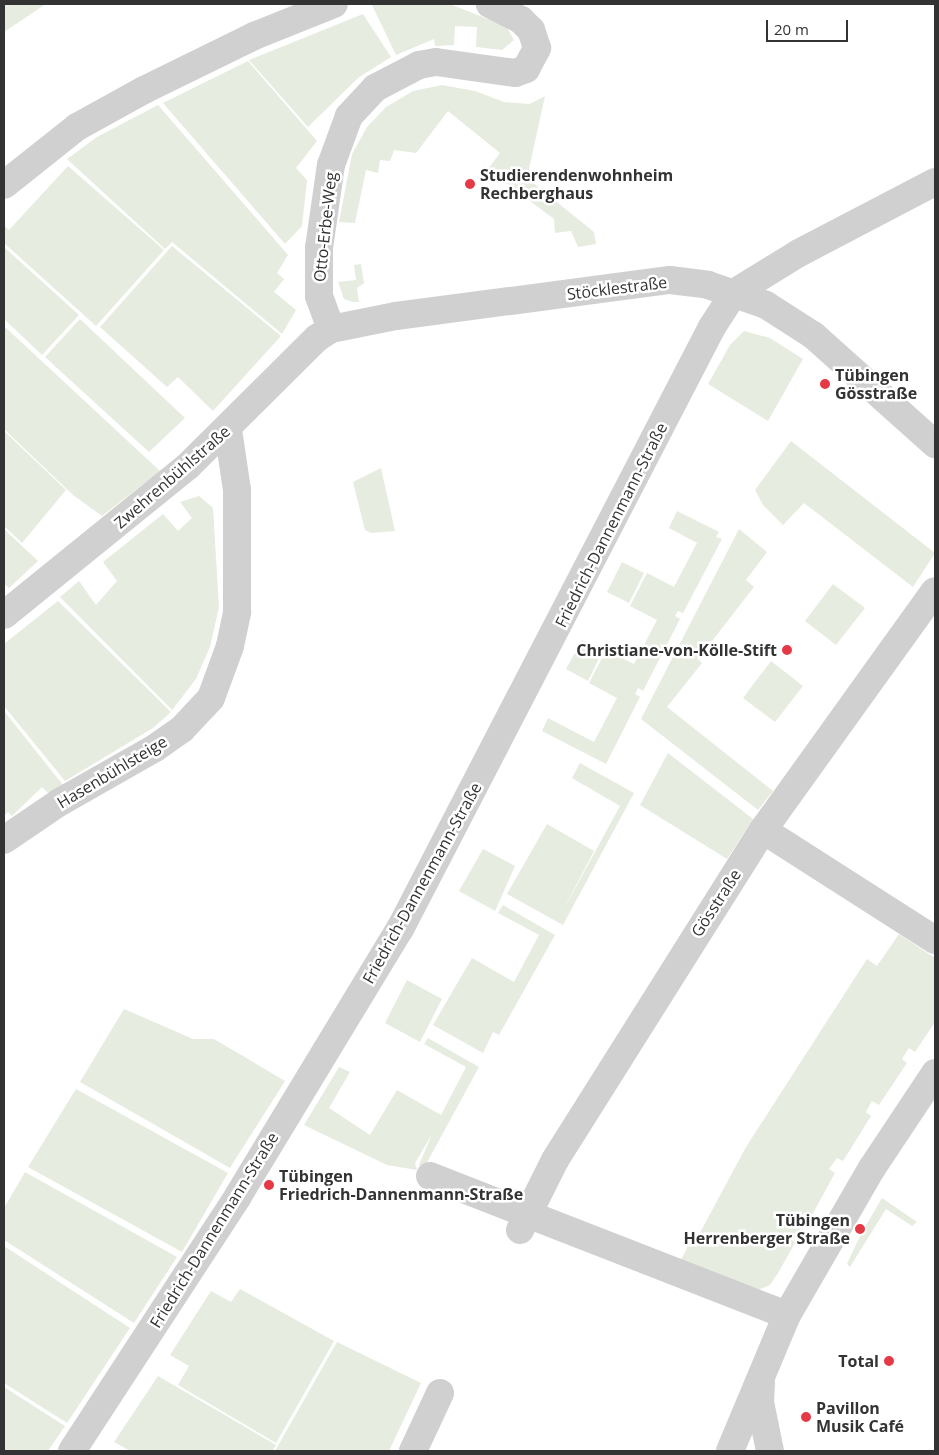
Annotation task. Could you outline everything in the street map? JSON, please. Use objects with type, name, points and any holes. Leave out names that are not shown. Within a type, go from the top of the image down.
[{"type":"street","points":[[4,184],[77,127],[144,90],[254,36],[334,4]]},
{"type":"street","name":"Otto-Erbe-Weg","points":[[331,329],[319,296],[320,248],[331,165],[349,116],[375,88],[419,64],[436,62],[515,73],[526,69],[537,48],[531,30],[521,20],[490,4]]},
{"type":"street","points":[[734,293],[799,253],[935,182]]},
{"type":"street","name":"Stöcklestraße","points":[[331,329],[396,316],[670,280],[734,293],[766,305],[814,335],[935,444]]},
{"type":"street","name":"Friedrich-Dannenmann-Straße","points":[[72,1451],[238,1196],[400,929],[712,327],[734,293]]},
{"type":"street","name":"Zwehrenbühlstraße","points":[[4,615],[228,430],[286,366],[331,329]]},
{"type":"street","name":"Hasenbühlsteige","points":[[4,840],[60,802],[155,748],[182,729],[210,698],[230,646],[237,612],[236,490],[228,430]]},
{"type":"street","name":"Gösstraße","points":[[524,1222],[555,1160],[763,830],[935,591]]},
{"type":"street","points":[[763,830],[935,940]]},
{"type":"street","points":[[733,1448],[762,1369],[787,1315],[872,1168],[935,1073]]},
{"type":"street","points":[[430,1176],[524,1222],[787,1315]]},
{"type":"street","points":[[762,1369],[760,1402],[770,1451]]},
{"type":"street","points":[[413,1451],[440,1393]]},
{"type":"shaded area","points":[[4,4],[46,4],[4,32]]},
{"type":"shaded area","points":[[372,5],[452,5],[506,26],[514,40],[502,50],[476,47],[477,27],[455,26],[454,45],[435,46],[434,39],[396,55]]},
{"type":"shaded area","points":[[363,14],[391,57],[358,78],[308,127],[249,60]]},
{"type":"shaded area","points":[[248,61],[317,141],[296,168],[307,180],[302,226],[285,244],[163,103]]},
{"type":"shaded area","points":[[442,85],[475,91],[504,102],[530,104],[545,96],[527,178],[594,232],[596,244],[578,247],[571,231],[555,233],[554,219],[488,169],[500,153],[448,111],[416,153],[394,150],[390,161],[380,160],[378,173],[366,170],[355,223],[339,222],[352,154],[367,127],[386,107],[413,91]]},
{"type":"shaded area","points":[[158,105],[288,255],[277,273],[284,279],[274,292],[296,310],[282,334],[172,242],[165,249],[67,159],[97,137]]},
{"type":"shaded area","points":[[68,166],[164,250],[96,326],[4,243],[4,225],[9,230]]},
{"type":"shaded area","points":[[172,246],[281,336],[213,411],[178,377],[167,387],[100,327]]},
{"type":"shaded area","points":[[4,247],[79,315],[42,355],[4,319]]},
{"type":"shaded area","points":[[361,264],[364,283],[357,288],[359,302],[344,299],[338,282],[356,280],[354,265]]},
{"type":"shaded area","points":[[80,319],[185,418],[149,452],[45,357]]},
{"type":"shaded area","points":[[4,326],[160,471],[102,516],[73,495],[4,429]]},
{"type":"shaded area","points":[[744,331],[770,338],[803,359],[768,421],[708,384],[730,345]]},
{"type":"shaded area","points":[[4,431],[66,490],[22,543],[4,526]]},
{"type":"shaded area","points":[[791,441],[935,553],[913,587],[804,503],[783,525],[763,505],[755,490]]},
{"type":"shaded area","points":[[381,468],[395,531],[371,533],[365,530],[353,482]]},
{"type":"shaded area","points":[[199,496],[213,508],[219,607],[210,647],[196,679],[172,710],[60,597],[79,581],[96,605],[117,581],[103,562],[163,514],[178,531],[192,518],[180,502]]},
{"type":"shaded area","points":[[677,511],[719,532],[716,537],[722,539],[683,613],[678,611],[675,616],[680,619],[643,691],[638,688],[635,694],[640,697],[606,764],[542,731],[548,718],[594,742],[617,698],[589,683],[606,650],[634,664],[657,620],[630,606],[647,573],[674,587],[697,543],[669,528]]},
{"type":"shaded area","points":[[4,529],[38,561],[9,588],[4,584]]},
{"type":"shaded area","points":[[739,529],[767,552],[746,580],[754,587],[698,659],[702,663],[667,707],[773,791],[758,810],[641,719]]},
{"type":"shaded area","points":[[622,562],[644,573],[629,603],[607,592]]},
{"type":"shaded area","points":[[833,584],[865,608],[836,645],[805,621]]},
{"type":"shaded area","points":[[58,601],[171,712],[153,728],[65,781],[4,706],[4,644]]},
{"type":"shaded area","points":[[582,640],[603,650],[588,681],[566,669]]},
{"type":"shaded area","points":[[771,661],[803,686],[775,722],[743,698]]},
{"type":"shaded area","points":[[4,711],[63,785],[49,794],[42,787],[12,816],[8,812],[4,816]]},
{"type":"shaded area","points":[[668,753],[753,819],[727,859],[640,805]]},
{"type":"shaded area","points":[[580,763],[634,793],[563,925],[507,894],[547,824],[594,851],[560,916],[620,806],[572,778]]},
{"type":"shaded area","points":[[483,849],[515,866],[495,911],[459,891]]},
{"type":"shaded area","points":[[503,905],[555,935],[499,1035],[493,1032],[483,1053],[433,1025],[472,958],[514,982],[539,935],[498,913]]},
{"type":"shaded area","points":[[899,934],[935,958],[935,1022],[915,1052],[909,1048],[902,1059],[907,1063],[879,1105],[872,1101],[866,1112],[871,1116],[843,1161],[837,1158],[829,1169],[835,1173],[811,1217],[804,1213],[798,1226],[803,1229],[770,1285],[756,1291],[680,1262],[691,1240],[695,1242],[746,1147],[867,959],[877,966]]},
{"type":"shaded area","points":[[407,980],[442,999],[420,1042],[385,1023]]},
{"type":"shaded area","points":[[124,1009],[193,1039],[214,1039],[285,1081],[230,1168],[80,1082]]},
{"type":"shaded area","points":[[428,1038],[479,1067],[424,1168],[419,1165],[432,1134],[415,1163],[417,1170],[387,1165],[304,1125],[339,1067],[350,1072],[329,1108],[370,1135],[397,1090],[441,1115],[466,1067],[424,1044]]},
{"type":"shaded area","points":[[76,1089],[228,1173],[182,1252],[28,1167]]},
{"type":"shaded area","points":[[25,1172],[177,1257],[134,1323],[4,1240],[4,1208]]},
{"type":"shaded area","points":[[882,1198],[917,1222],[912,1226],[886,1209],[850,1267],[847,1264],[861,1234]]},
{"type":"shaded area","points":[[4,1246],[130,1328],[67,1423],[4,1383]]},
{"type":"shaded area","points":[[240,1289],[334,1341],[276,1443],[178,1385],[189,1366],[170,1355],[211,1291],[231,1302]]},
{"type":"shaded area","points":[[337,1342],[421,1383],[389,1451],[275,1451]]},
{"type":"shaded area","points":[[158,1376],[276,1445],[272,1451],[130,1451],[114,1442]]},
{"type":"shaded area","points":[[4,1387],[65,1426],[48,1451],[4,1451]]},
{"type":"place","name":"Studierendenwohnheim Rechberghaus","points":[[470,184]]},
{"type":"place","name":"Tübingen Gösstraße","points":[[825,384]]},
{"type":"place","name":"Christiane-von-Kölle-Stift","points":[[787,650]]},
{"type":"place","name":"Tübingen Friedrich-Dannenmann-Straße","points":[[269,1185]]},
{"type":"place","name":"Tübingen Herrenberger Straße","points":[[860,1229]]},
{"type":"place","name":"Total","points":[[889,1361]]},
{"type":"place","name":"Pavillon Musik Café","points":[[806,1417]]}]
